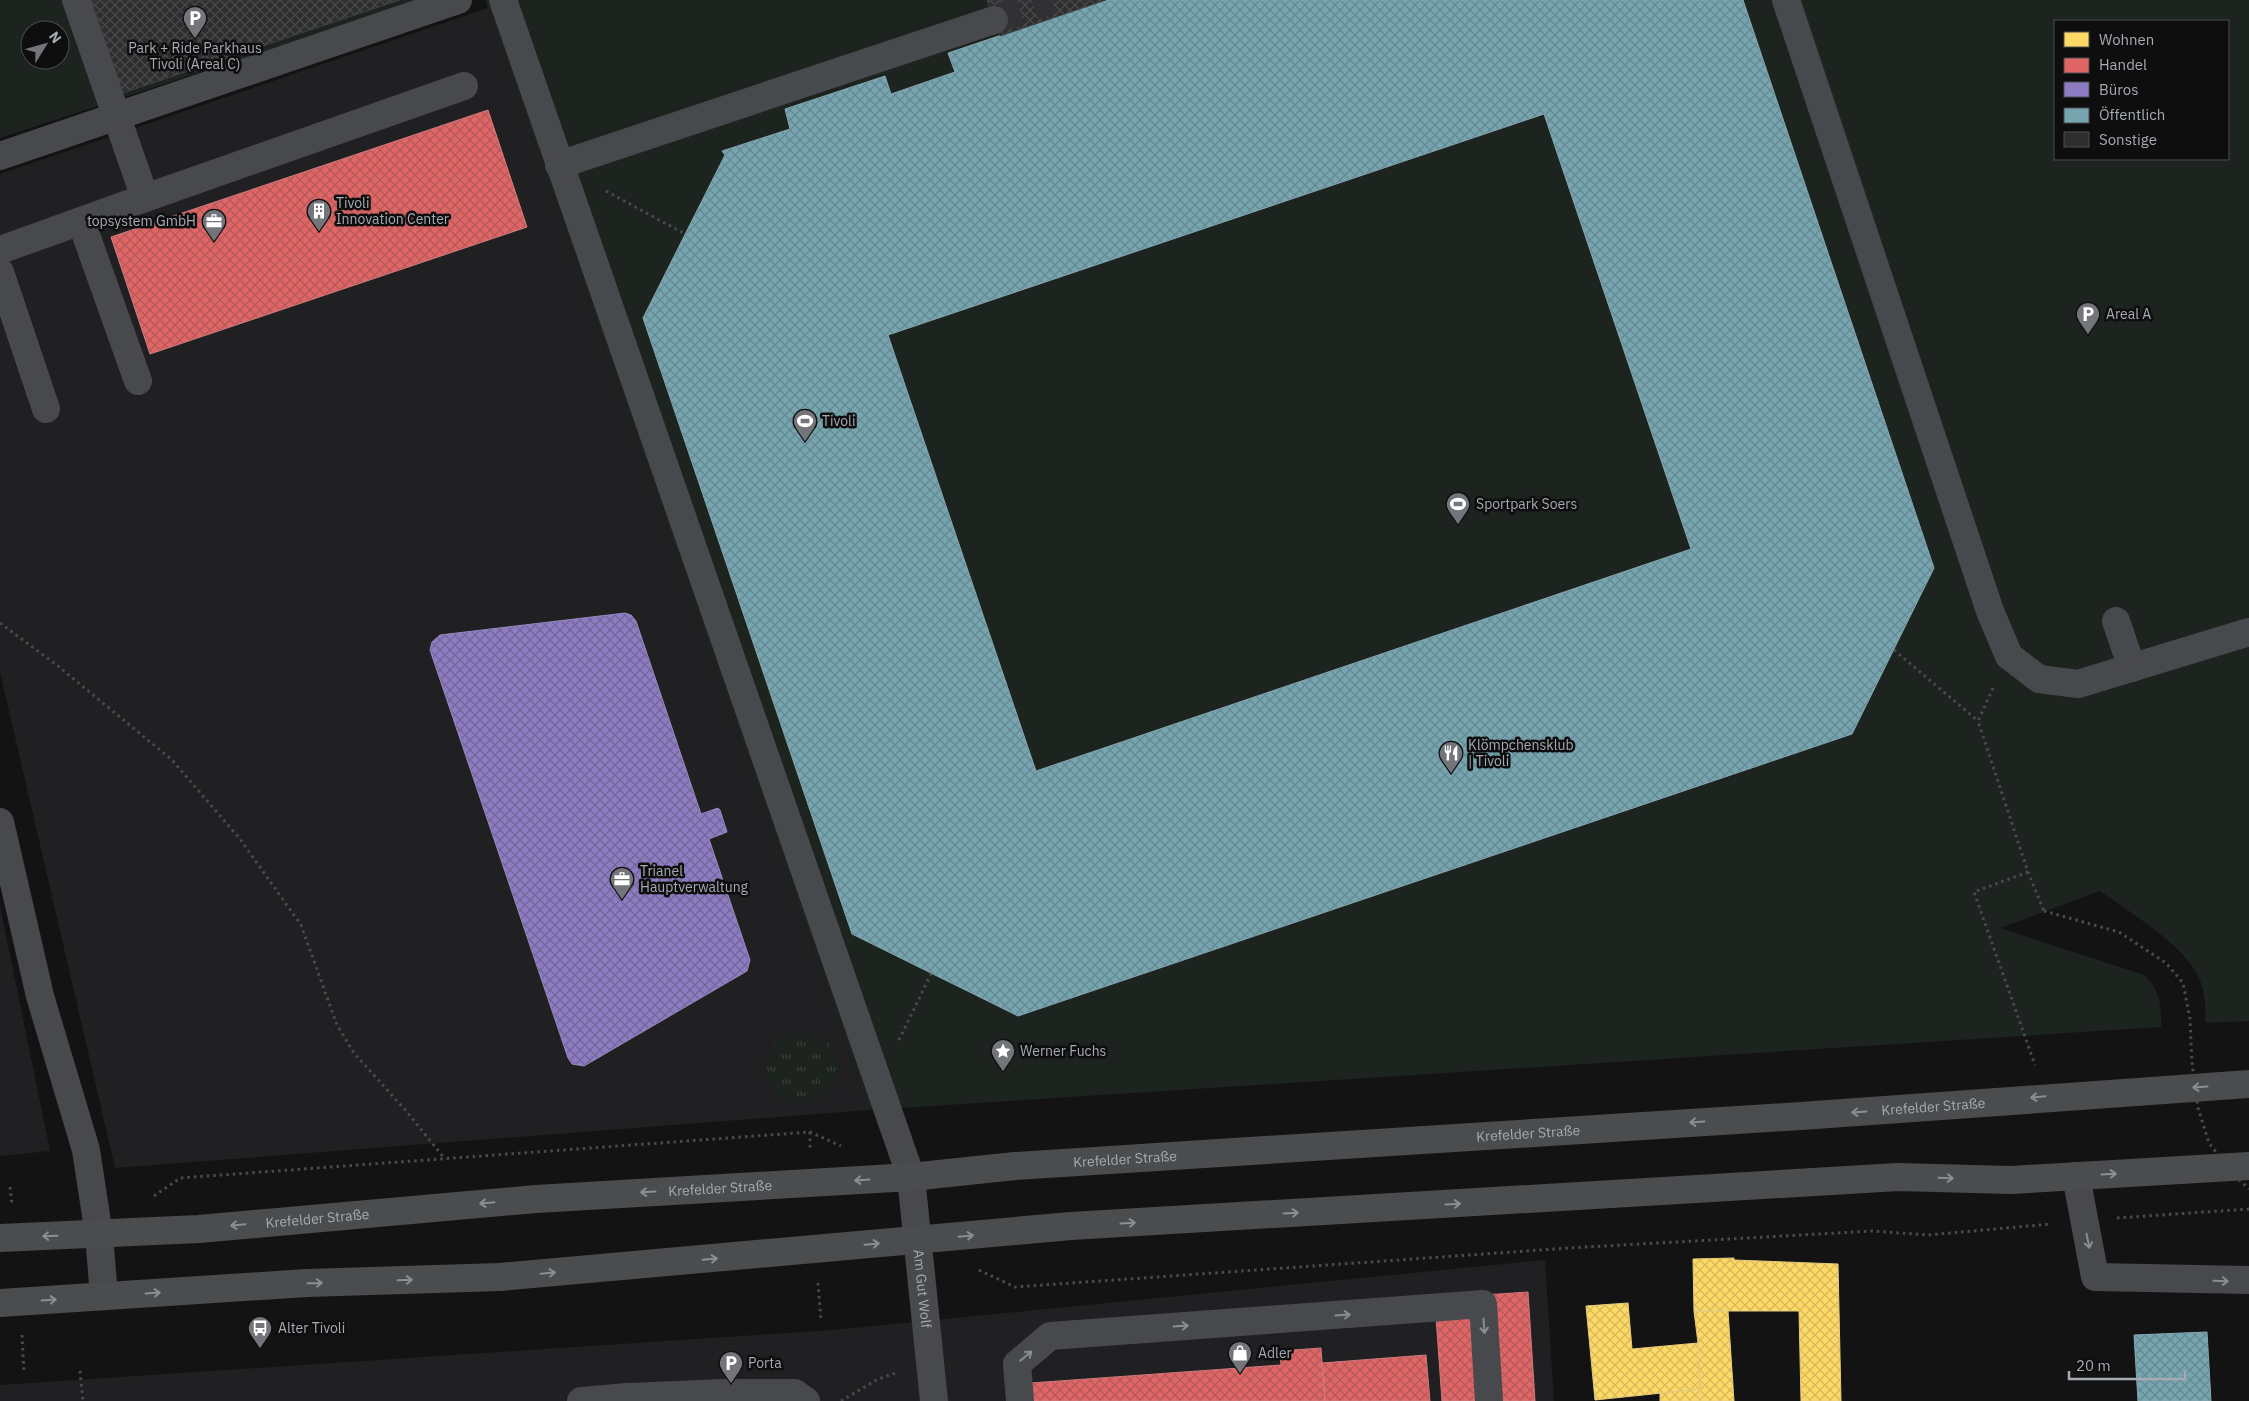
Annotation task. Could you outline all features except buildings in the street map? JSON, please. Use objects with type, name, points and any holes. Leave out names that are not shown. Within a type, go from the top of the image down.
[{"type":"main road","name":"Krefelder Straße","points":[[0,1238],[199,1229],[536,1199],[911,1177],[1015,1166],[1791,1116],[2249,1084]]},
{"type":"main road","points":[[0,1303],[307,1283],[500,1277],[1072,1226],[1898,1177],[2011,1180],[2249,1166]]},
{"type":"street","points":[[76,0],[145,198]]},
{"type":"street","points":[[0,156],[116,117],[174,87],[458,0]]},
{"type":"street","name":"Am Gut Wolf","points":[[503,0],[911,1177],[934,1401]]},
{"type":"street","points":[[1786,0],[1990,611],[2009,656],[2039,680],[2078,684],[2249,632]]},
{"type":"street","points":[[559,165],[994,20]]},
{"type":"street","points":[[0,250],[464,86]]},
{"type":"street","points":[[81,221],[138,381]]},
{"type":"street","points":[[0,272],[46,409]]},
{"type":"street","points":[[2116,621],[2132,668]]},
{"type":"street","points":[[0,822],[40,996],[86,1150],[99,1235],[104,1296]]},
{"type":"street","points":[[2076,1176],[2095,1277],[2249,1280]]},
{"type":"street","points":[[1020,1401],[1017,1364],[1050,1336],[1483,1304],[1489,1401]]},
{"type":"street","points":[[581,1401],[628,1396],[796,1393],[806,1401]]},
{"type":"path","points":[[559,165],[685,234]]},
{"type":"path","points":[[0,623],[58,666],[172,760],[240,839],[300,925],[337,1025],[354,1053],[408,1112],[445,1160]]},
{"type":"path","points":[[1894,650],[1978,721],[2028,872],[2044,911],[2119,932],[2166,963],[2182,983],[2190,1019],[2192,1063],[2198,1108],[2206,1134],[2209,1143],[2233,1174],[2249,1189]]},
{"type":"path","points":[[1978,721],[2009,656]]},
{"type":"path","points":[[2028,872],[1974,892],[2045,1097]]},
{"type":"path","points":[[878,1083],[931,974]]},
{"type":"path","points":[[180,1178],[810,1132],[844,1147]]},
{"type":"path","points":[[1015,1288],[1776,1236],[1872,1231],[1928,1235],[2249,1209]]},
{"type":"path","points":[[80,1371],[83,1401]]},
{"type":"path","points":[[841,1401],[878,1379]]},
{"type":"shaded area","points":[[488,8],[869,1110],[115,1168],[0,672],[0,174]]},
{"type":"shaded area","points":[[0,906],[50,1151],[0,1156]]},
{"type":"shaded area","points":[[1545,1260],[1554,1401],[0,1401],[0,1385],[833,1330]]},
{"type":"green space","points":[[0,0],[420,0],[0,138]]},
{"type":"green space","name":"Sportpark Soers","points":[[485,0],[2249,0],[2249,1021],[2205,1023],[2205,1004],[2200,980],[2190,963],[2167,940],[2100,891],[2000,928],[2144,975],[2154,987],[2159,999],[2161,1027],[869,1110]]},
{"type":"green space","points":[[802,1032],[816,1035],[828,1042],[835,1054],[838,1068],[835,1082],[828,1094],[816,1101],[802,1104],[788,1101],[776,1094],[769,1082],[766,1068],[769,1054],[776,1042],[788,1035]]},
{"type":"tunnel","points":[[994,20],[1052,0]]},
{"type":"place","name":"Park + Ride Parkhaus Tivoli (Areal C)","points":[[195,39]]},
{"type":"place","name":"Tivoli Innovation Center","points":[[319,232]]},
{"type":"place","name":"topsystem GmbH","points":[[214,242]]},
{"type":"place","name":"Areal A","points":[[2088,335]]},
{"type":"place","name":"Tivoli","points":[[805,442]]},
{"type":"place","name":"Sportpark Soers","points":[[1458,525]]},
{"type":"place","name":"Klömpchensklub | Tivoli","points":[[1451,774]]},
{"type":"place","name":"Trianel Hauptverwaltung","points":[[622,900]]},
{"type":"place","name":"Werner Fuchs","points":[[1003,1072]]},
{"type":"place","name":"Alter Tivoli","points":[[260,1349]]},
{"type":"place","name":"Adler","points":[[1240,1374]]},
{"type":"place","name":"Porta","points":[[731,1384]]}]
